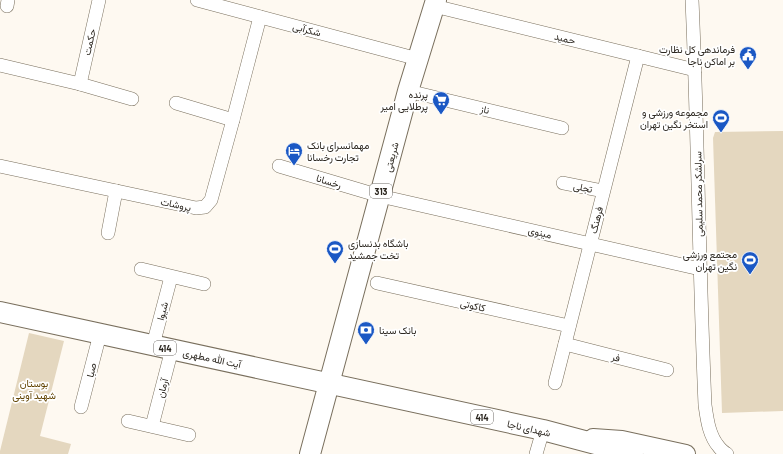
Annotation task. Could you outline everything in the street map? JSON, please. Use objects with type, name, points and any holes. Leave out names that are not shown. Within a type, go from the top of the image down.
[{"type":"main road","name":"شریعتی","points":[[330,384],[408,91],[435,3]]},
{"type":"main road","name":"آیت الله مطهری","points":[[0,312],[330,384]]},
{"type":"main road","name":"شهدای ناجا","points":[[330,384],[551,433],[633,454]]},
{"type":"main road","name":"313","points":[[310,454],[330,384]]},
{"type":"main road","points":[[551,433],[622,440],[686,454]]},
{"type":"street","name":"حکمت","points":[[80,84],[99,0]]},
{"type":"street","name":"شکرآبی","points":[[197,0],[418,59]]},
{"type":"street","name":"سرلشکر محمد سلیمی","points":[[692,0],[705,405],[706,416],[714,440],[727,454]]},
{"type":"street","name":"حمید","points":[[435,3],[695,70]]},
{"type":"street","name":"پروشات","points":[[0,166],[196,208],[206,208],[210,200],[233,120],[260,17]]},
{"type":"street","name":"فرهنگ","points":[[555,383],[638,56]]},
{"type":"street","points":[[0,65],[80,84],[132,99]]},
{"type":"street","name":"ناز","points":[[408,91],[562,128]]},
{"type":"street","points":[[176,103],[233,120]]},
{"type":"street","name":"رخسانا","points":[[279,166],[380,196]]},
{"type":"street","name":"تجلی","points":[[563,183],[603,191]]},
{"type":"street","points":[[108,233],[116,191]]},
{"type":"street","name":"مینوی","points":[[380,196],[700,269]]},
{"type":"street","points":[[141,269],[204,284]]},
{"type":"street","name":"شیوا","points":[[162,347],[171,277]]},
{"type":"street","name":"کاکوتی","points":[[377,283],[569,326]]},
{"type":"street","name":"صبا","points":[[81,407],[100,334]]},
{"type":"street","name":"فر","points":[[565,344],[667,370]]},
{"type":"street","name":"آرمان","points":[[152,426],[162,347]]},
{"type":"street","points":[[128,421],[189,435]]},
{"type":"street","points":[[536,454],[551,433]]},
{"type":"green space","name":"مجتمع ورزشی نگین تهران","points":[[783,131],[783,411],[722,413],[713,138],[715,132]]},
{"type":"green space","name":"بوستان شهید آوینی","points":[[29,333],[64,341],[40,436],[71,444],[68,454],[0,454]]},
{"type":"place","name":"فرماندهی کل نظارت بر اماکن ناجا","points":[[748,70]]},
{"type":"place","name":"پرنده پرطلایی امیر","points":[[441,115]]},
{"type":"place","name":"مجموعه ورزشی و استخر نگین تهران","points":[[721,133]]},
{"type":"place","name":"مهمانسرای بانک تجارت رخسانا","points":[[294,166]]},
{"type":"place","name":"باشگاه بدنسازى تخت جمشيد","points":[[335,264]]},
{"type":"place","name":"مجتمع ورزشی نگین تهران","points":[[750,275]]},
{"type":"place","name":"بانک سینا","points":[[366,345]]}]
